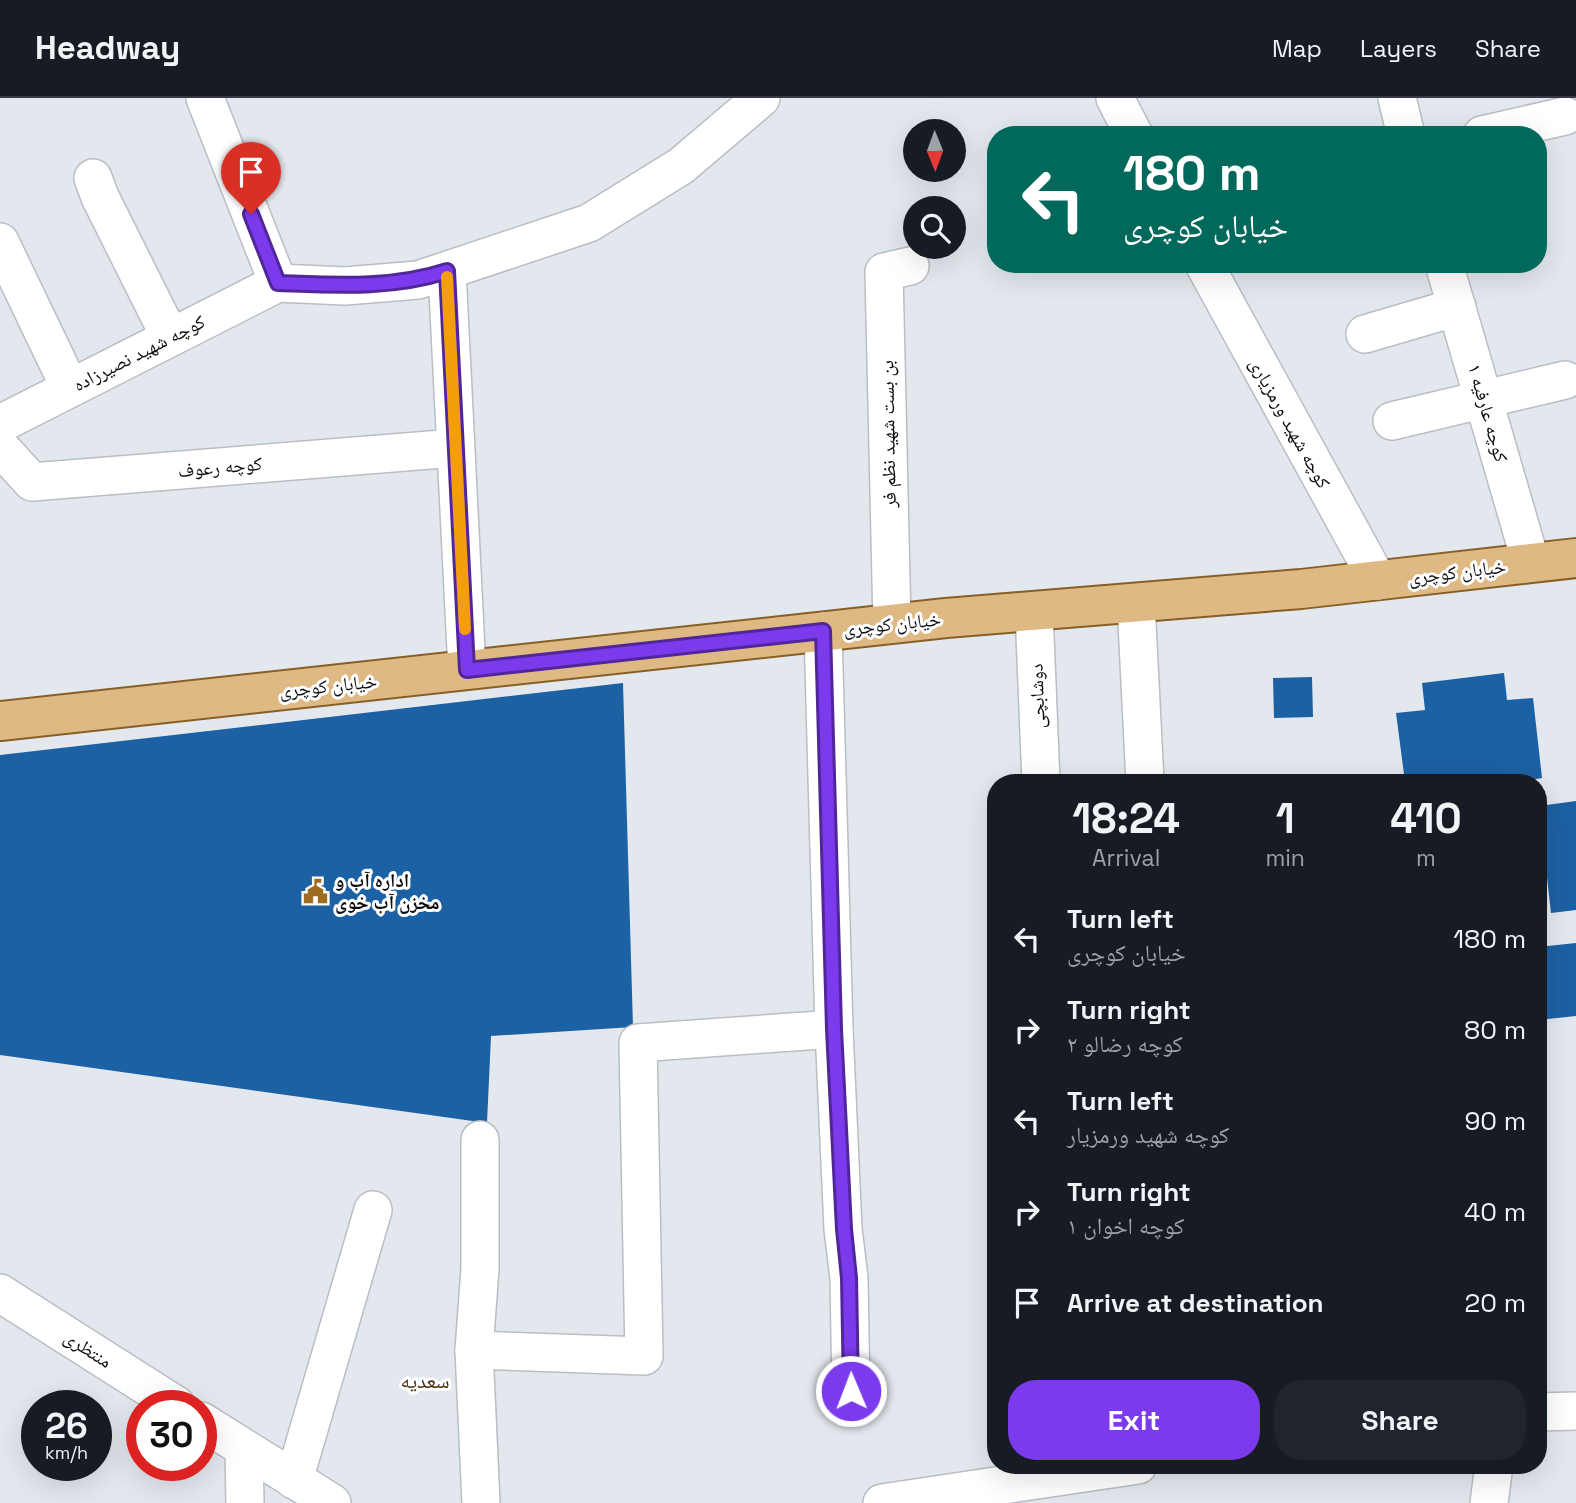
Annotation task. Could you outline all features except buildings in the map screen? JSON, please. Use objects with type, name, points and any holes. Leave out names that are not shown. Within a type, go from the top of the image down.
[{"type":"main road","name":"خیابان کوچری","points":[[0,721],[823,631],[1378,581],[1576,558]]},
{"type":"street","points":[[205,98],[278,283],[345,286],[418,280],[589,223],[681,166],[744,102]]},
{"type":"street","points":[[1115,98],[1129,126]]},
{"type":"street","points":[[1397,98],[1404,126]]},
{"type":"street","points":[[1521,126],[1565,116]]},
{"type":"street","points":[[93,178],[170,337]]},
{"type":"street","points":[[0,242],[69,388]]},
{"type":"street","name":"بن بست شهید نظم فر","points":[[892,624],[884,272],[910,266]]},
{"type":"street","points":[[447,271],[467,670]]},
{"type":"street","name":"کوچه شهید ورمزیاری","points":[[1209,273],[1378,581]]},
{"type":"street","name":"کوچه عارفیه ۱","points":[[1447,273],[1531,563]]},
{"type":"street","name":"کوچه شهید نصیرزاده","points":[[0,424],[278,283]]},
{"type":"street","points":[[1365,334],[1457,307]]},
{"type":"street","points":[[1392,421],[1565,380]]},
{"type":"street","name":"کوچه رعوف","points":[[0,447],[32,482],[455,448]]},
{"type":"street","points":[[1136,603],[1145,774]]},
{"type":"street","name":"دوشابچی","points":[[1034,611],[1041,774]]},
{"type":"street","points":[[823,631],[834,1029],[849,1278],[851,1391]]},
{"type":"street","points":[[474,1349],[644,1356],[638,1043],[834,1029]]},
{"type":"street","points":[[480,1140],[481,1269],[474,1349],[481,1503]]},
{"type":"street","points":[[295,1480],[373,1210]]},
{"type":"street","name":"منتظری","points":[[0,1293],[152,1390]]},
{"type":"street","points":[[1547,1412],[1576,1410]]},
{"type":"street","points":[[217,1431],[332,1503]]},
{"type":"street","points":[[244,1449],[245,1503]]},
{"type":"street","points":[[882,1503],[1069,1481],[1099,1474]]},
{"type":"street","points":[[1489,1503],[1493,1474]]},
{"type":"slow traffic","points":[[447,277],[465,629]]},
{"type":"place","name":"اداره آب و مخزن آب خوی","points":[[315,891]]},
{"type":"district","name":"سعدیه","points":[[425,1380]]},
{"type":"route","points":[[251,214],[278,283],[345,286],[418,280],[447,271],[467,670],[823,631],[834,1029],[849,1278],[851,1391]]}]
